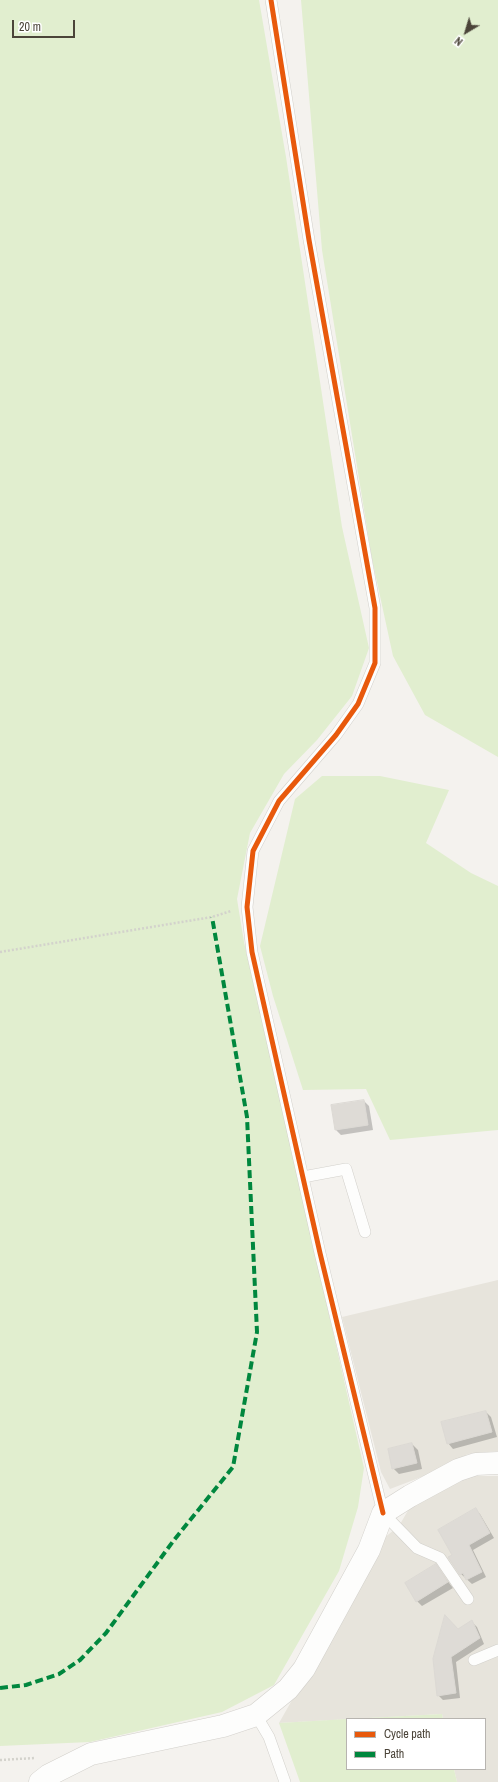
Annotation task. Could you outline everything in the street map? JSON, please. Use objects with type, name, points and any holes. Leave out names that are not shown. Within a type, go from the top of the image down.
[{"type":"street","points":[[40,1782],[49,1775],[91,1754],[223,1726],[256,1714],[288,1689],[304,1669],[369,1550],[383,1513],[410,1496],[458,1470],[476,1464],[498,1463]]},
{"type":"lane","points":[[271,0],[309,240],[375,608],[375,663],[358,704],[336,736],[279,801],[253,851],[247,906],[252,952],[303,1177],[383,1513],[417,1548],[440,1558],[468,1599]]},
{"type":"lane","points":[[303,1177],[346,1169],[365,1232]]},
{"type":"lane","points":[[474,1660],[498,1650]]},
{"type":"lane","points":[[256,1714],[269,1737],[285,1782]]},
{"type":"path","points":[[0,952],[212,917],[247,906]]},
{"type":"path","points":[[0,1760],[36,1758]]},
{"type":"shaded area","points":[[498,1280],[498,1451],[468,1454],[432,1473],[390,1489],[381,1472],[342,1317]]},
{"type":"shaded area","points":[[469,1476],[498,1476],[498,1782],[457,1782],[454,1770],[486,1770],[486,1718],[443,1718],[442,1714],[346,1718],[346,1719],[279,1723],[384,1538],[399,1526],[410,1507]]},
{"type":"green space","points":[[0,0],[259,0],[286,157],[342,527],[369,648],[352,696],[317,740],[284,774],[250,833],[237,899],[244,942],[364,1468],[358,1507],[339,1571],[274,1685],[222,1712],[90,1742],[0,1746]]},
{"type":"green space","points":[[301,0],[498,0],[498,757],[425,715],[393,656],[372,559],[322,250]]},
{"type":"green space","points":[[322,776],[380,776],[449,790],[426,843],[471,873],[498,886],[498,1130],[390,1140],[366,1089],[303,1090],[273,996],[260,946],[295,799]]},
{"type":"green space","points":[[442,1714],[443,1718],[368,1718]]},
{"type":"green space","points":[[346,1719],[346,1770],[454,1770],[457,1782],[300,1782],[279,1723]]},
{"type":"building","points":[[364,1100],[368,1125],[335,1130],[331,1105]]},
{"type":"building","points":[[486,1411],[492,1432],[447,1444],[441,1422]]},
{"type":"building","points":[[412,1443],[417,1463],[392,1469],[388,1449]]},
{"type":"building","points":[[476,1508],[490,1533],[469,1545],[482,1572],[466,1580],[463,1573],[460,1575],[448,1557],[452,1555],[438,1530]]},
{"type":"building","points":[[436,1564],[448,1582],[416,1602],[405,1583]]},
{"type":"building","points":[[445,1615],[458,1629],[472,1620],[480,1638],[451,1657],[456,1693],[437,1696],[433,1659]]},
{"type":"marked path","points":[[0,1688],[26,1685],[59,1674],[80,1660],[106,1633],[174,1540],[233,1467],[257,1332],[247,1117],[212,917]]},
{"type":"cycle path","points":[[271,0],[309,240],[375,608],[375,663],[358,704],[336,735],[279,801],[253,851],[247,907],[252,952],[320,1253],[383,1513]]}]
